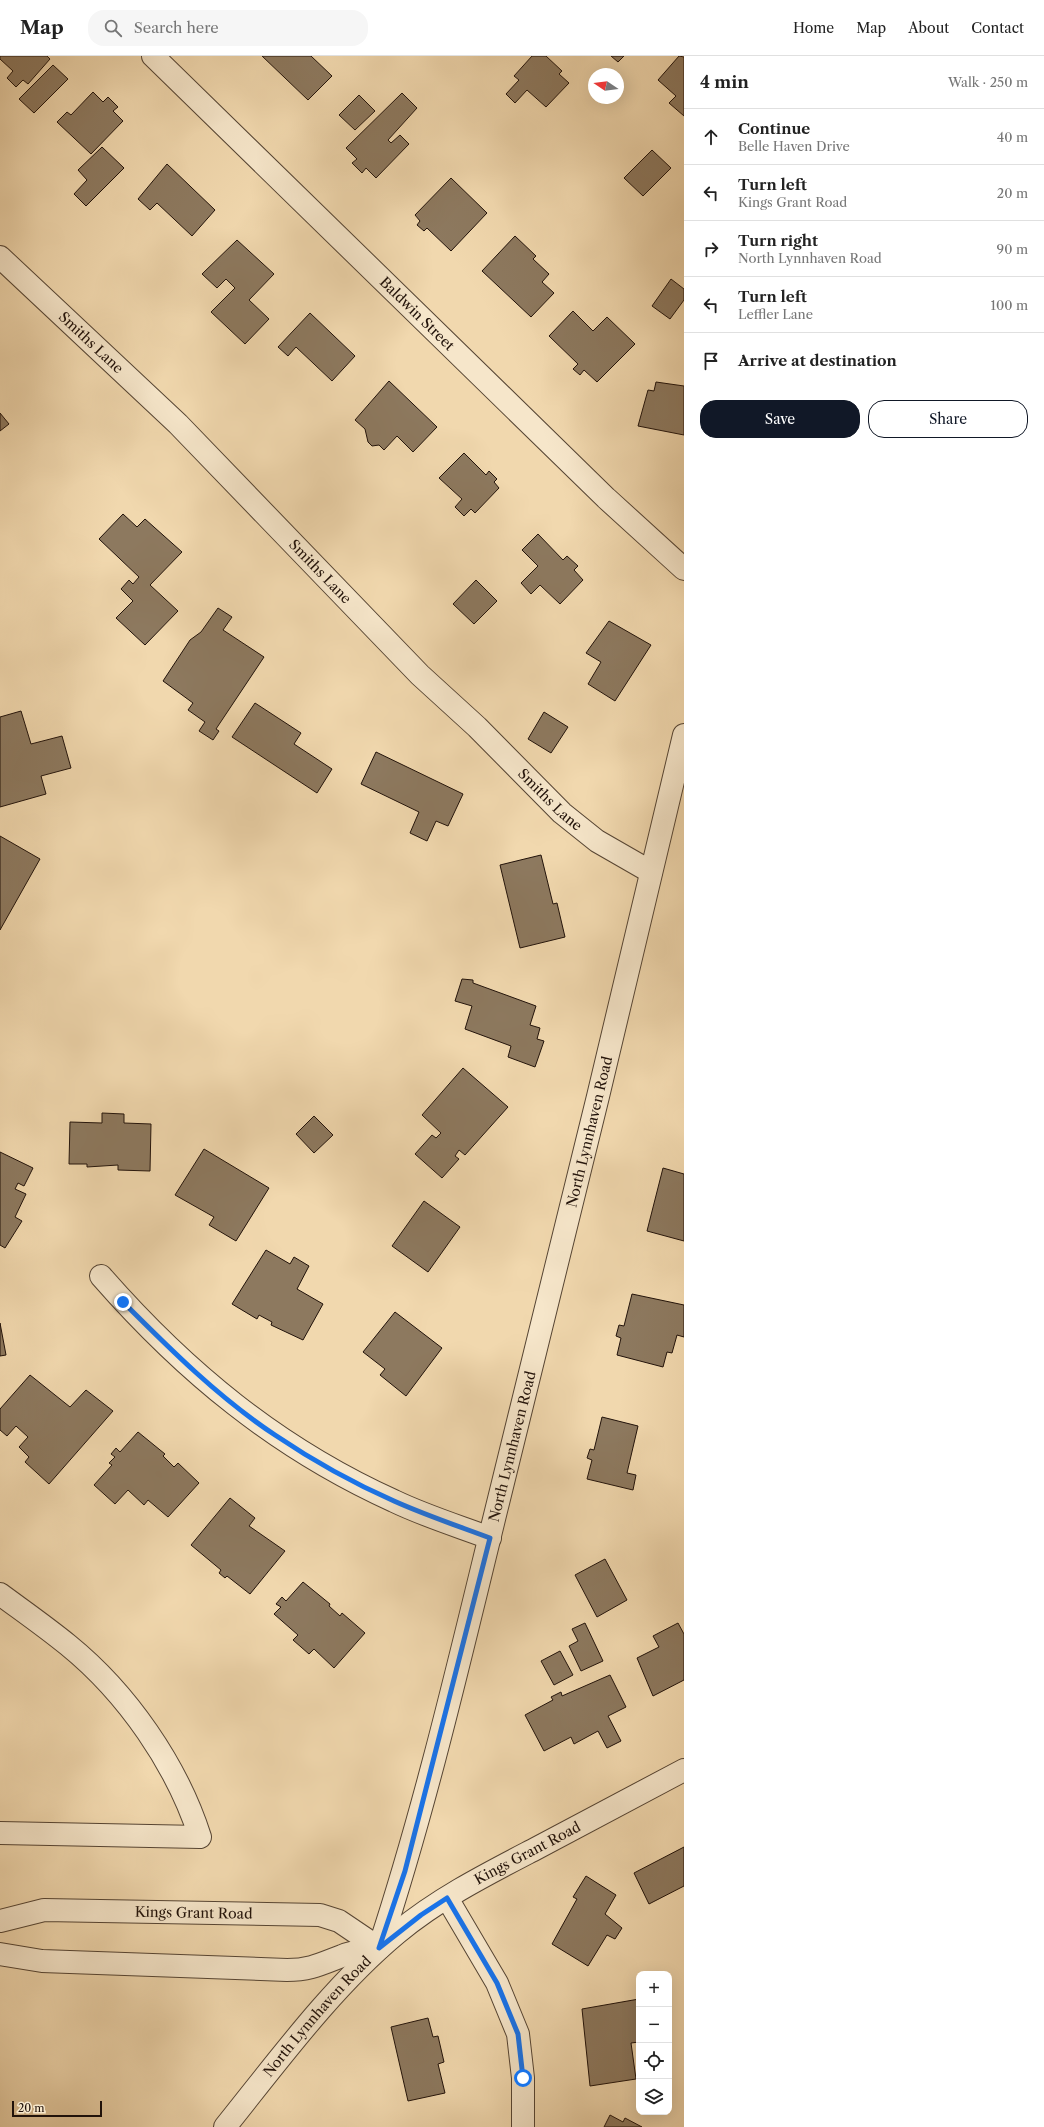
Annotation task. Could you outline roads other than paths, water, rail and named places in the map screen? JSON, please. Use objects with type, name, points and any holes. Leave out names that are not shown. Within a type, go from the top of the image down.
[{"type":"street","name":"Baldwin Street","points":[[153,56],[595,487],[684,569]]},
{"type":"street","name":"Smiths Lane","points":[[0,257],[178,424],[420,675],[477,727],[562,813],[596,841],[651,872]]},
{"type":"street","name":"North Lynnhaven Road","points":[[225,2127],[345,1982],[379,1948],[405,1871],[553,1285],[651,872],[681,764],[684,735]]},
{"type":"street","points":[[101,1276],[171,1350],[234,1406],[274,1435],[326,1467],[394,1502],[490,1538]]},
{"type":"street","points":[[0,1594],[69,1646],[117,1693],[166,1758],[194,1818],[200,1837],[0,1833]]},
{"type":"street","name":"Kings Grant Road","points":[[0,1954],[42,1961],[305,1970],[342,1956],[379,1948],[421,1915],[494,1870],[684,1770]]},
{"type":"street","points":[[447,1898],[497,1983],[518,2034],[523,2078],[523,2127]]},
{"type":"street","name":"Kings Grant Road","points":[[0,1921],[44,1910],[320,1914],[339,1921],[379,1948]]}]
